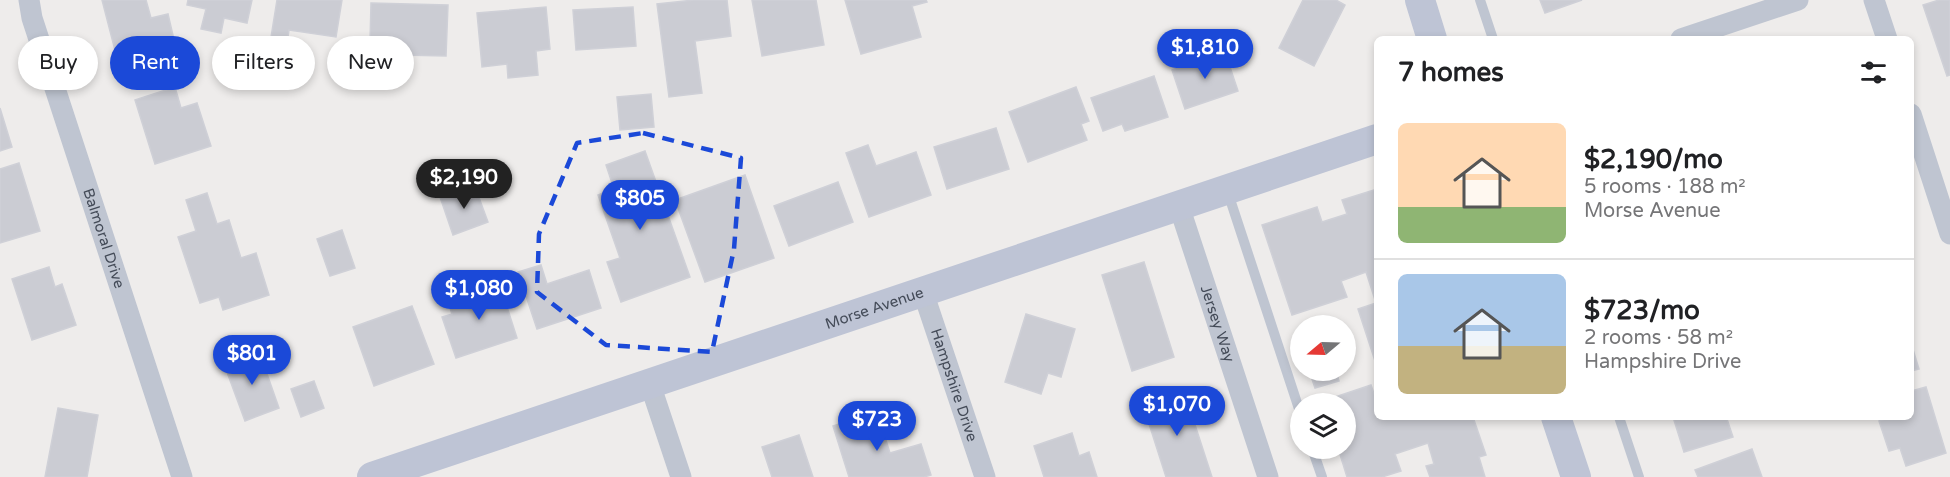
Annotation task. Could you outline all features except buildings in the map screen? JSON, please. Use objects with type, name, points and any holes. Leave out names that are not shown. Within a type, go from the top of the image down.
[{"type":"street","name":"Balmoral Drive","points":[[29,0],[32,18],[182,477]]},
{"type":"street","points":[[1420,0],[1431,36]]},
{"type":"street","points":[[1690,36],[1798,0]]},
{"type":"street","points":[[1874,0],[1886,36]]},
{"type":"street","points":[[1914,123],[1950,234]]},
{"type":"street","name":"Morse Avenue","points":[[372,477],[1374,140]]},
{"type":"street","name":"Jersey Way","points":[[1179,206],[1268,477]]},
{"type":"street","name":"Hampshire Drive","points":[[922,292],[985,477]]},
{"type":"street","points":[[650,384],[681,477]]},
{"type":"street","points":[[1557,420],[1576,477]]},
{"type":"lane","points":[[1480,0],[1491,36]]},
{"type":"lane","points":[[1227,189],[1294,393]]},
{"type":"lane","points":[[1620,420],[1639,477]]},
{"type":"lane","points":[[1316,459],[1322,477]]},
{"type":"highlighted area","points":[[643,133],[741,158],[734,249],[712,352],[606,345],[537,292],[539,234],[577,143]]}]
